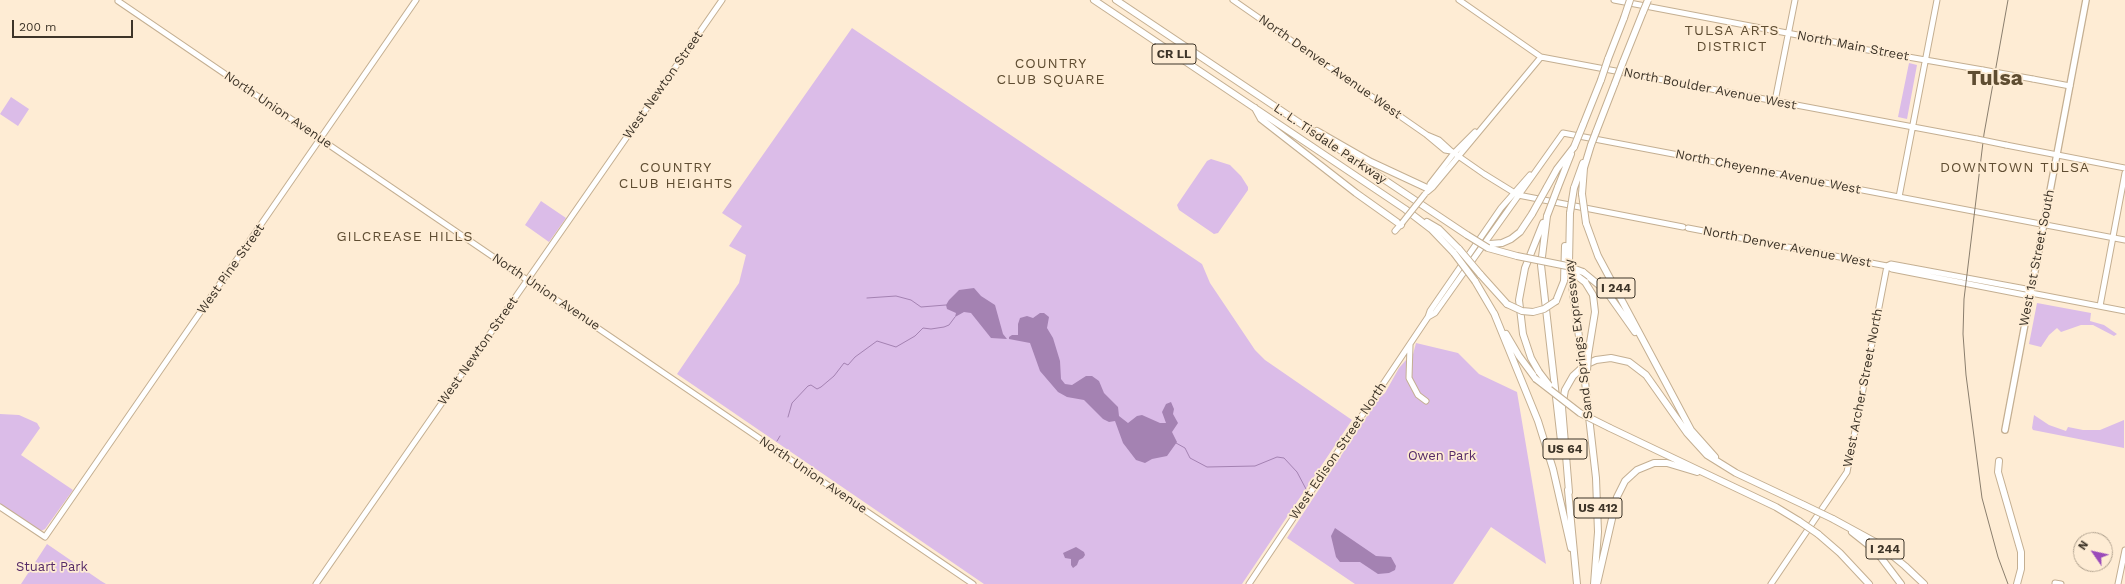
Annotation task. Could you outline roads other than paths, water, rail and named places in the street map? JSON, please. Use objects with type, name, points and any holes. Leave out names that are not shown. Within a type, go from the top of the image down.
[{"type":"highway","name":"L. L. Tisdale Parkway","points":[[1094,0],[1405,209],[1439,229],[1456,251]]},
{"type":"highway","name":"L. L. Tisdale Parkway","points":[[1116,0],[1466,235],[1496,251],[1555,264]]},
{"type":"highway","name":"I 244","points":[[1630,0],[1583,125],[1525,268],[1519,300],[1523,334],[1531,358],[1539,372],[1550,386],[1570,406],[1610,428],[1661,451],[1799,521],[1818,534],[1840,553],[1869,584]]},
{"type":"highway","name":"I 244","points":[[1646,0],[1643,12],[1591,145],[1584,168],[1582,194],[1586,223],[1595,248],[1648,352],[1696,435],[1710,452],[1729,469],[1833,519],[1884,548],[1924,584]]},
{"type":"highway","points":[[1254,107],[1261,119],[1356,194],[1402,224]]},
{"type":"highway","points":[[1281,111],[1371,162],[1427,191]]},
{"type":"highway","name":"Sand Springs Expressway","points":[[1591,145],[1574,188],[1570,213],[1570,263],[1585,372],[1585,386],[1597,498],[1598,538],[1594,584]]},
{"type":"highway","points":[[1466,235],[1484,242],[1502,243],[1517,236],[1532,214],[1557,168],[1574,147]]},
{"type":"highway","points":[[1456,251],[1480,274],[1507,304],[1522,311],[1533,312],[1544,309],[1556,301],[1564,282],[1565,235],[1570,213]]},
{"type":"highway","name":"US 412","points":[[1547,216],[1542,247],[1542,280],[1556,407],[1569,492]]},
{"type":"highway","points":[[1456,251],[1519,356],[1536,379],[1570,406]]},
{"type":"highway","points":[[1555,264],[1574,272],[1585,282],[1593,296],[1596,312],[1585,372]]},
{"type":"highway","name":"CR LL","points":[[1555,264],[1583,272],[1606,291],[1648,352]]},
{"type":"highway","points":[[1494,313],[1524,384],[1544,439],[1576,573]]},
{"type":"highway","name":"US 64","points":[[1577,584],[1562,407],[1563,396],[1568,383],[1585,365],[1603,358],[1623,360],[1642,370],[1696,445],[1729,469]]},
{"type":"highway","points":[[1999,461],[1998,472],[2019,543],[2021,561],[2017,584]]},
{"type":"highway","points":[[1597,584],[1617,496],[1621,487],[1637,470],[1658,463],[1667,463],[1711,476]]},
{"type":"highway","points":[[1840,523],[1876,550],[1901,584]]},
{"type":"main road","name":"West 1st Street South","points":[[2005,430],[2086,0]]},
{"type":"street","name":"West Pine Street","points":[[0,507],[45,537],[416,0]]},
{"type":"street","name":"West Newton Street","points":[[316,584],[722,0]]},
{"type":"street","name":"North Denver Avenue West","points":[[1233,0],[1427,135],[1439,140],[1454,154],[1516,194],[1886,266],[1891,264],[2006,288],[2026,289],[2031,293],[2125,311]]},
{"type":"street","name":"North Boulder Avenue West","points":[[1459,0],[1541,57],[2125,168]]},
{"type":"street","name":"North Main Street","points":[[1614,0],[1925,60],[2070,86]]},
{"type":"street","points":[[1775,101],[1794,0]]},
{"type":"street","points":[[1899,197],[1937,0]]},
{"type":"street","name":"North Union Avenue","points":[[118,1],[528,279],[973,584]]},
{"type":"street","points":[[1395,231],[1427,191],[1433,187],[1454,154],[1482,126],[1541,57]]},
{"type":"street","name":"North Cheyenne Avenue West","points":[[1563,133],[2125,240]]},
{"type":"street","name":"West Edison Street North","points":[[1249,584],[1428,317],[1435,304],[1563,133]]},
{"type":"street","points":[[2100,306],[2125,173]]},
{"type":"street","name":"West Archer Street North","points":[[1771,584],[1847,472],[1886,266]]},
{"type":"street","points":[[1410,344],[1409,378],[1418,395],[1426,401]]},
{"type":"street","points":[[2118,584],[2125,550]]},
{"type":"street","points":[[2055,583],[2062,584]]},
{"type":"waterway","points":[[867,298],[896,296],[911,300],[921,307],[946,305]]},
{"type":"waterway","points":[[788,417],[792,403],[808,386],[811,385],[817,389],[821,387],[834,376],[844,363],[848,365],[855,357],[877,341],[896,347],[915,336],[923,328],[931,329],[944,327],[949,325],[955,317]]},
{"type":"waterway","points":[[777,441],[780,436]]},
{"type":"waterway","points":[[1176,443],[1185,448],[1190,458],[1207,467],[1255,466],[1277,457],[1284,458],[1297,472],[1306,489]]},
{"type":"railway","points":[[2008,0],[1984,134],[1964,299],[1963,334],[1966,375],[1982,498],[1998,557],[2008,584]]},
{"type":"district","name":"TULSA ARTS DISTRICT","points":[[1732,40]]},
{"type":"district","name":"COUNTRY CLUB SQUARE","points":[[1051,72]]},
{"type":"district","name":"Tulsa","points":[[1995,79]]},
{"type":"district","name":"DOWNTOWN TULSA","points":[[2015,168]]},
{"type":"district","name":"COUNTRY CLUB HEIGHTS","points":[[676,176]]},
{"type":"district","name":"GILCREASE HILLS","points":[[405,237]]},
{"type":"park label","name":"Owen Park","points":[[1442,456]]},
{"type":"park label","name":"Stuart Park","points":[[52,567]]}]
